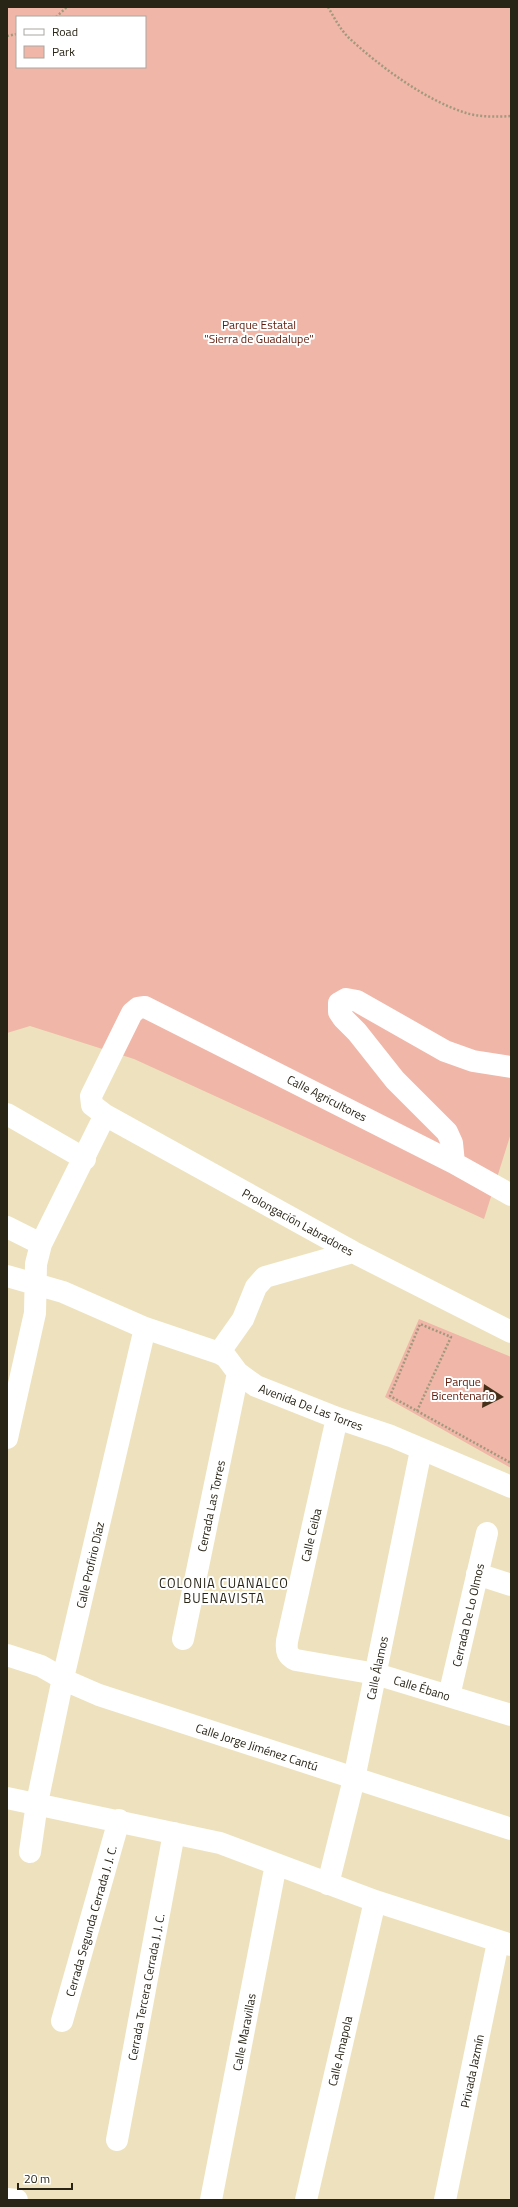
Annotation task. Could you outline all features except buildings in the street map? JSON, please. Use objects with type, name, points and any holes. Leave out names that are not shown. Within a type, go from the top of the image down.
[{"type":"street","points":[[454,1163],[452,1143],[447,1132],[395,1080],[357,1032],[343,1018],[339,1012],[338,1003],[346,998],[357,1001],[446,1051],[473,1061],[511,1067]]},
{"type":"street","name":"Calle Agricultores","points":[[98,1108],[91,1096],[132,1013],[141,1006],[150,1008],[454,1163],[511,1195]]},
{"type":"street","points":[[7,1438],[35,1313],[36,1264],[41,1244],[86,1159],[98,1108]]},
{"type":"street","name":"Prolongación Labradores","points":[[98,1108],[354,1252],[511,1332]]},
{"type":"street","points":[[7,1114],[86,1159]]},
{"type":"street","points":[[7,1227],[41,1244]]},
{"type":"street","points":[[219,1353],[243,1319],[256,1287],[265,1277],[354,1252]]},
{"type":"street","name":"Avenida De Las Torres","points":[[7,1276],[63,1292],[145,1328],[219,1353],[226,1357],[238,1373],[256,1386],[337,1418],[392,1436],[421,1450],[511,1487]]},
{"type":"street","name":"Calle Profirio Díaz","points":[[30,1852],[37,1803],[63,1678],[145,1328]]},
{"type":"street","name":"Cerrada Las Torres","points":[[183,1639],[238,1373]]},
{"type":"street","name":"Calle Ceiba","points":[[287,1653],[287,1641],[337,1418]]},
{"type":"street","name":"Calle Álamos","points":[[328,1884],[354,1779],[421,1450]]},
{"type":"street","name":"Cerrada De Lo Olmos","points":[[449,1696],[487,1533]]},
{"type":"street","points":[[477,1574],[511,1585]]},
{"type":"street","name":"Calle Ébano","points":[[287,1653],[290,1658],[296,1660],[376,1674],[511,1715]]},
{"type":"street","name":"Calle Jorge Jiménez Cantú","points":[[7,1655],[41,1666],[99,1695],[511,1829]]},
{"type":"street","points":[[7,1798],[119,1820],[220,1843],[375,1902],[505,1943]]},
{"type":"street","name":"Cerrada Segunda Cerrada J. J. C.","points":[[62,2021],[119,1820]]},
{"type":"street","name":"Cerrada Tercera Cerrada J. J. C.","points":[[117,2140],[174,1833]]},
{"type":"street","name":"Calle Maravillas","points":[[211,2200],[276,1864]]},
{"type":"street","name":"Calle Amapola","points":[[306,2200],[375,1902]]},
{"type":"street","name":"Privada Jazmín","points":[[445,2200],[505,1943]]},
{"type":"street","points":[[7,2199],[17,2200]]},
{"type":"path","points":[[57,16],[67,7]]},
{"type":"path","points":[[328,7],[347,36],[414,88],[443,104],[467,113],[499,117],[511,116]]},
{"type":"path","points":[[417,1411],[451,1337],[420,1324],[390,1396],[417,1411],[511,1463]]},
{"type":"green space","name":"Parque Estatal \"Sierra de Guadalupe\"","points":[[7,7],[511,7],[511,1133],[484,1219],[134,1059],[30,1026],[7,1033]]},
{"type":"green space","name":"Parque Bicentenario","points":[[419,1319],[511,1357],[511,1468],[385,1397]]},
{"type":"district","name":"COLONIA CUANALCO BUENAVISTA","points":[[224,1590]]}]
